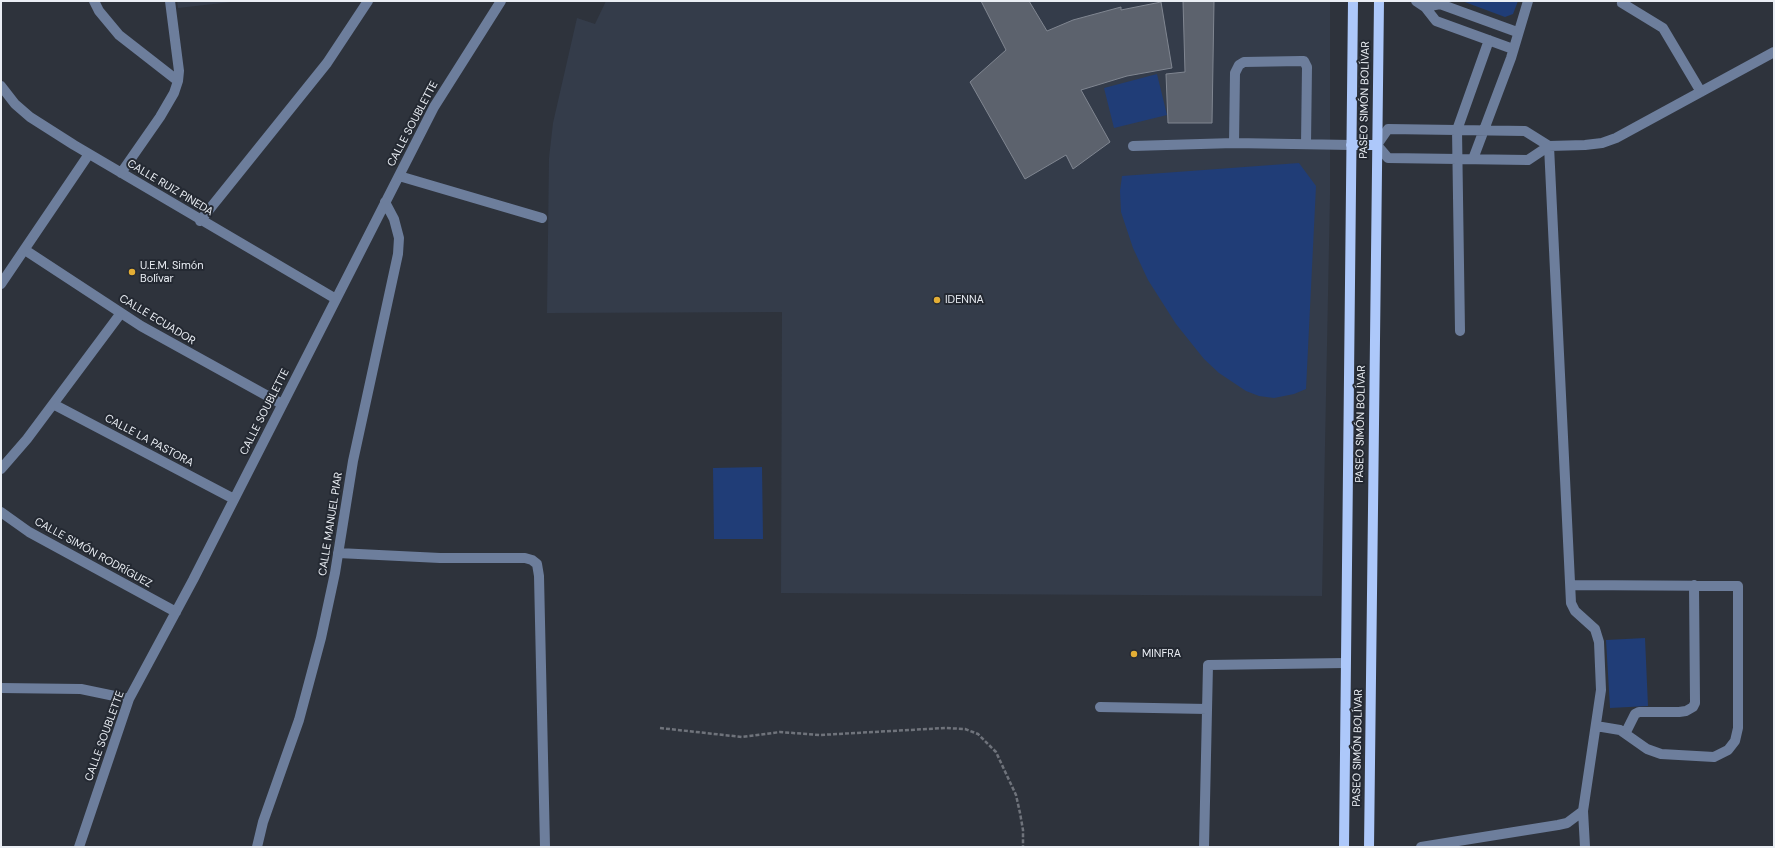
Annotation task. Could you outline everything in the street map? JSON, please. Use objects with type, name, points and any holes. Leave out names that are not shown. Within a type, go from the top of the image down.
[{"type":"main road","name":"PASEO SIMÓN BOLÍVAR","points":[[1344,847],[1353,1]]},
{"type":"main road","name":"PASEO SIMÓN BOLÍVAR","points":[[1369,847],[1379,1]]},
{"type":"main road","points":[[1351,145],[1377,145]]},
{"type":"street","points":[[94,1],[99,11],[119,35],[178,81]]},
{"type":"street","points":[[121,173],[160,117],[174,93],[178,81],[179,71],[170,1]]},
{"type":"street","points":[[200,221],[327,63],[368,1]]},
{"type":"street","name":"CALLE SOUBLETTE","points":[[79,847],[129,699],[176,612],[434,107],[501,1]]},
{"type":"street","points":[[1416,1],[1426,4],[1440,4],[1518,32]]},
{"type":"street","points":[[1473,159],[1513,49],[1528,1]]},
{"type":"street","points":[[1623,1],[1622,3],[1664,28],[1701,92]]},
{"type":"street","points":[[1426,4],[1436,21],[1513,49]]},
{"type":"street","points":[[1460,331],[1457,130],[1489,40]]},
{"type":"street","points":[[1549,146],[1525,131],[1388,129],[1377,145],[1388,158],[1528,160],[1549,146],[1602,143],[1629,132],[1774,52]]},
{"type":"street","points":[[1234,143],[1236,73],[1239,64],[1244,62],[1304,61],[1307,67],[1306,144]]},
{"type":"street","name":"CALLE RUIZ PINEDA","points":[[1,86],[15,104],[30,117],[200,221],[336,299]]},
{"type":"street","points":[[1133,146],[1234,143],[1351,145]]},
{"type":"street","points":[[1549,146],[1572,607],[1595,629],[1599,642],[1601,690],[1584,811],[1585,847]]},
{"type":"street","points":[[1,284],[89,154]]},
{"type":"street","points":[[399,176],[542,218]]},
{"type":"street","name":"CALLE MANUEL PIAR","points":[[257,847],[263,822],[303,705],[322,638],[353,461],[398,254],[399,238],[394,219],[385,202]]},
{"type":"street","name":"CALLE ECUADOR","points":[[24,250],[147,330],[282,404]]},
{"type":"street","points":[[1,469],[53,404],[121,313]]},
{"type":"street","name":"CALLE LA PASTORA","points":[[53,404],[234,499]]},
{"type":"street","name":"CALLE SIMÓN RODRÍGUEZ","points":[[1,512],[29,532],[176,612]]},
{"type":"street","points":[[338,553],[440,558],[525,558],[532,560],[537,564],[539,576],[545,847]]},
{"type":"street","points":[[1571,585],[1738,586],[1739,718],[1735,741],[1724,754],[1714,757],[1668,755],[1647,749],[1626,732],[1613,728],[1596,726]]},
{"type":"street","points":[[1626,732],[1635,714],[1639,712],[1686,711],[1693,707],[1695,703],[1694,586]]},
{"type":"street","points":[[1204,847],[1208,665],[1345,663]]},
{"type":"street","points":[[1,688],[81,689],[129,699]]},
{"type":"street","points":[[1100,708],[1207,709]]},
{"type":"street","points":[[1421,847],[1558,825],[1567,823],[1584,811]]},
{"type":"path","points":[[660,728],[742,737],[780,732],[820,735],[965,728],[978,734],[996,752],[1016,795],[1023,830],[1023,847]]},
{"type":"shaded area","points":[[177,1],[240,1],[178,8]]},
{"type":"shaded area","name":"IDENNA","points":[[606,1],[1330,1],[1330,195],[1322,596],[781,593],[782,312],[547,313],[549,158],[553,123],[577,18],[595,24]]},
{"type":"shaded area","points":[[1462,1],[1518,1],[1513,14],[1505,17]]},
{"type":"shaded area","points":[[1157,74],[1167,115],[1114,128],[1104,88]]},
{"type":"shaded area","points":[[1299,163],[1316,186],[1306,389],[1294,394],[1274,398],[1259,396],[1246,391],[1219,373],[1204,359],[1176,324],[1148,280],[1133,248],[1121,212],[1120,191],[1122,176]]},
{"type":"shaded area","points":[[762,467],[763,539],[714,539],[713,468]]},
{"type":"shaded area","points":[[1645,638],[1648,706],[1610,708],[1606,640]]},
{"type":"building","points":[[981,1],[1029,1],[1047,31],[1073,20],[1121,7],[1121,10],[1161,2],[1172,68],[1127,76],[1081,90],[1110,142],[1073,169],[1066,155],[1025,179],[970,82],[1006,50]]},
{"type":"building","points":[[1183,1],[1214,1],[1212,123],[1168,123],[1166,74],[1185,72]]},
{"type":"place","name":"U.E.M. Simón Bolívar","points":[[132,272]]},
{"type":"place","name":"IDENNA","points":[[937,300]]},
{"type":"place","name":"MINFRA","points":[[1134,654]]}]
